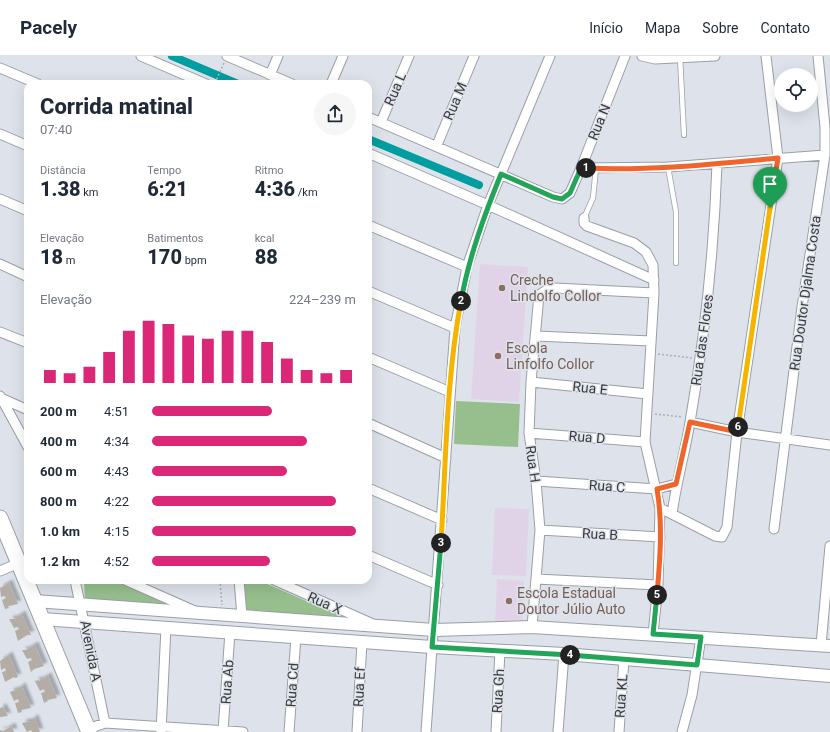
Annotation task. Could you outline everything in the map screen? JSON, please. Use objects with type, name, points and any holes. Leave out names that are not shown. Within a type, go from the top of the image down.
[{"type":"main road","points":[[0,518],[24,575]]},
{"type":"main road","points":[[28,584],[88,731]]},
{"type":"street","points":[[141,56],[193,80]]},
{"type":"street","points":[[227,56],[282,80]]},
{"type":"street","points":[[270,75],[278,56]]},
{"type":"street","points":[[333,80],[343,56]]},
{"type":"street","name":"Rua L","points":[[381,122],[409,56]]},
{"type":"street","name":"Rua M","points":[[437,145],[474,56]]},
{"type":"street","points":[[426,732],[438,585],[450,392],[456,328],[467,267],[488,203],[550,56]]},
{"type":"street","name":"Rua N","points":[[501,174],[557,199],[566,197],[581,168],[625,56]]},
{"type":"street","points":[[642,56],[655,59],[715,56]]},
{"type":"street","points":[[660,508],[720,538],[724,535],[727,527],[738,432],[778,158],[766,56]]},
{"type":"street","name":"Rua Doutor Djalma Costa","points":[[774,529],[784,439],[828,127],[818,56]]},
{"type":"street","points":[[0,68],[28,80]]},
{"type":"street","points":[[372,119],[437,145],[501,174]]},
{"type":"street","points":[[0,134],[24,144]]},
{"type":"street","points":[[372,155],[488,203],[654,280]]},
{"type":"street","points":[[581,168],[668,167],[825,155]]},
{"type":"street","name":"Rua das Flores","points":[[672,514],[676,484],[690,420],[699,358],[713,249],[717,164]]},
{"type":"street","points":[[0,199],[24,209]]},
{"type":"street","points":[[584,218],[584,224],[634,243],[646,252],[653,266],[654,293],[645,442],[657,489],[660,508],[658,585],[653,634]]},
{"type":"street","points":[[372,227],[467,267]]},
{"type":"street","points":[[0,264],[24,275]]},
{"type":"street","name":"Rua H","points":[[532,627],[540,530],[536,481],[529,433],[531,382],[539,295],[543,291],[555,288],[654,293]]},
{"type":"street","points":[[372,293],[456,328]]},
{"type":"street","points":[[0,332],[24,341]]},
{"type":"street","points":[[536,336],[651,341]]},
{"type":"street","points":[[372,359],[450,392]]},
{"type":"street","name":"Rua E","points":[[531,382],[648,394]]},
{"type":"street","points":[[1,397],[24,408]]},
{"type":"street","points":[[1,397],[24,440]]},
{"type":"street","points":[[690,420],[738,432],[830,445]]},
{"type":"street","points":[[372,425],[446,458]]},
{"type":"street","name":"Rua D","points":[[529,433],[645,442]]},
{"type":"street","name":"Rua C","points":[[536,481],[657,489],[676,484]]},
{"type":"street","points":[[372,490],[442,520]]},
{"type":"street","name":"Rua B","points":[[540,530],[660,537]]},
{"type":"street","points":[[35,601],[434,630],[532,627],[826,646],[830,546]]},
{"type":"street","points":[[372,556],[438,585]]},
{"type":"street","points":[[0,571],[19,563]]},
{"type":"street","points":[[536,579],[658,585]]},
{"type":"street","name":"Avenida A","points":[[76,584],[85,621],[104,723]]},
{"type":"street","points":[[134,584],[200,613]]},
{"type":"street","points":[[239,584],[242,616]]},
{"type":"street","name":"Rua X","points":[[283,584],[375,625]]},
{"type":"street","points":[[42,619],[432,647],[564,654],[830,676]]},
{"type":"street","points":[[161,730],[166,627]]},
{"type":"street","name":"Rua Ab","points":[[223,731],[230,632]]},
{"type":"street","name":"Rua Cd","points":[[289,732],[296,637]]},
{"type":"street","points":[[682,732],[692,695],[701,637]]},
{"type":"street","name":"Rua Ef","points":[[357,732],[362,642]]},
{"type":"street","name":"Rua Gh","points":[[496,732],[500,650]]},
{"type":"street","points":[[558,732],[564,654]]},
{"type":"street","name":"Rua KL","points":[[619,732],[624,659]]},
{"type":"street","points":[[88,731],[104,723],[161,730],[243,732]]},
{"type":"lane","points":[[680,57],[684,135]]},
{"type":"lane","points":[[668,167],[676,212],[676,263]]},
{"type":"lane","points":[[584,218],[593,198],[596,168]]},
{"type":"path","points":[[216,80],[221,70]]},
{"type":"path","points":[[650,353],[699,358]]},
{"type":"path","points":[[646,413],[690,420]]},
{"type":"path","points":[[220,584],[222,615]]},
{"type":"shaded area","name":"Escola Linfolfo Collor","points":[[480,264],[528,267],[519,402],[471,399]]},
{"type":"shaded area","points":[[495,508],[529,509],[526,576],[492,575]]},
{"type":"shaded area","name":"Escola Estadual Doutor Júlio Auto","points":[[497,579],[524,581],[522,622],[495,621]]},
{"type":"green space","points":[[456,401],[520,404],[518,447],[454,444]]},
{"type":"green space","points":[[84,584],[125,584],[185,610],[85,602]]},
{"type":"green space","points":[[241,584],[267,584],[357,623],[243,614]]},
{"type":"building","points":[[9,583],[18,604],[8,606],[9,608],[5,609],[2,600],[6,598],[5,596],[1,597],[0,588]]},
{"type":"building","points":[[22,614],[31,635],[27,635],[18,641],[15,631],[19,629],[18,627],[14,628],[9,619],[14,619]]},
{"type":"building","points":[[35,645],[44,666],[34,669],[31,672],[28,662],[32,660],[31,658],[27,659],[22,650],[26,650]]},
{"type":"building","points":[[9,655],[18,677],[14,677],[5,682],[2,672],[6,671],[5,668],[1,670],[0,661]]},
{"type":"building","points":[[48,676],[57,698],[47,700],[48,701],[44,703],[41,693],[45,692],[44,689],[40,691],[35,681],[39,681]]},
{"type":"building","points":[[22,686],[31,708],[21,710],[22,712],[18,713],[15,703],[19,702],[18,699],[14,701],[10,692],[19,689]]},
{"type":"building","points":[[3,707],[8,716],[0,717],[0,708]]},
{"type":"building","points":[[35,718],[40,732],[32,732],[31,730],[27,732],[22,723],[32,721],[32,719]]},
{"type":"building","points":[[12,726],[14,732],[0,732],[0,730],[3,731]]},
{"type":"waterway","points":[[172,56],[229,80]]},
{"type":"waterway","points":[[372,141],[479,185]]},
{"type":"place","name":"Creche Lindolfo Collor","points":[[502,288]]},
{"type":"place","name":"Escola Linfolfo Collor","points":[[498,356]]},
{"type":"place","name":"Escola Estadual Doutor Júlio Auto","points":[[509,601]]},
{"type":"route","points":[[778,158],[770,208],[738,432],[690,422],[676,484],[657,489],[660,508],[660,537],[658,585],[653,634],[701,637],[697,665],[564,654],[432,647],[438,585],[450,392],[456,328],[467,267],[488,205],[501,174],[557,199],[562,199],[570,193],[581,168],[668,167],[778,158]]}]
